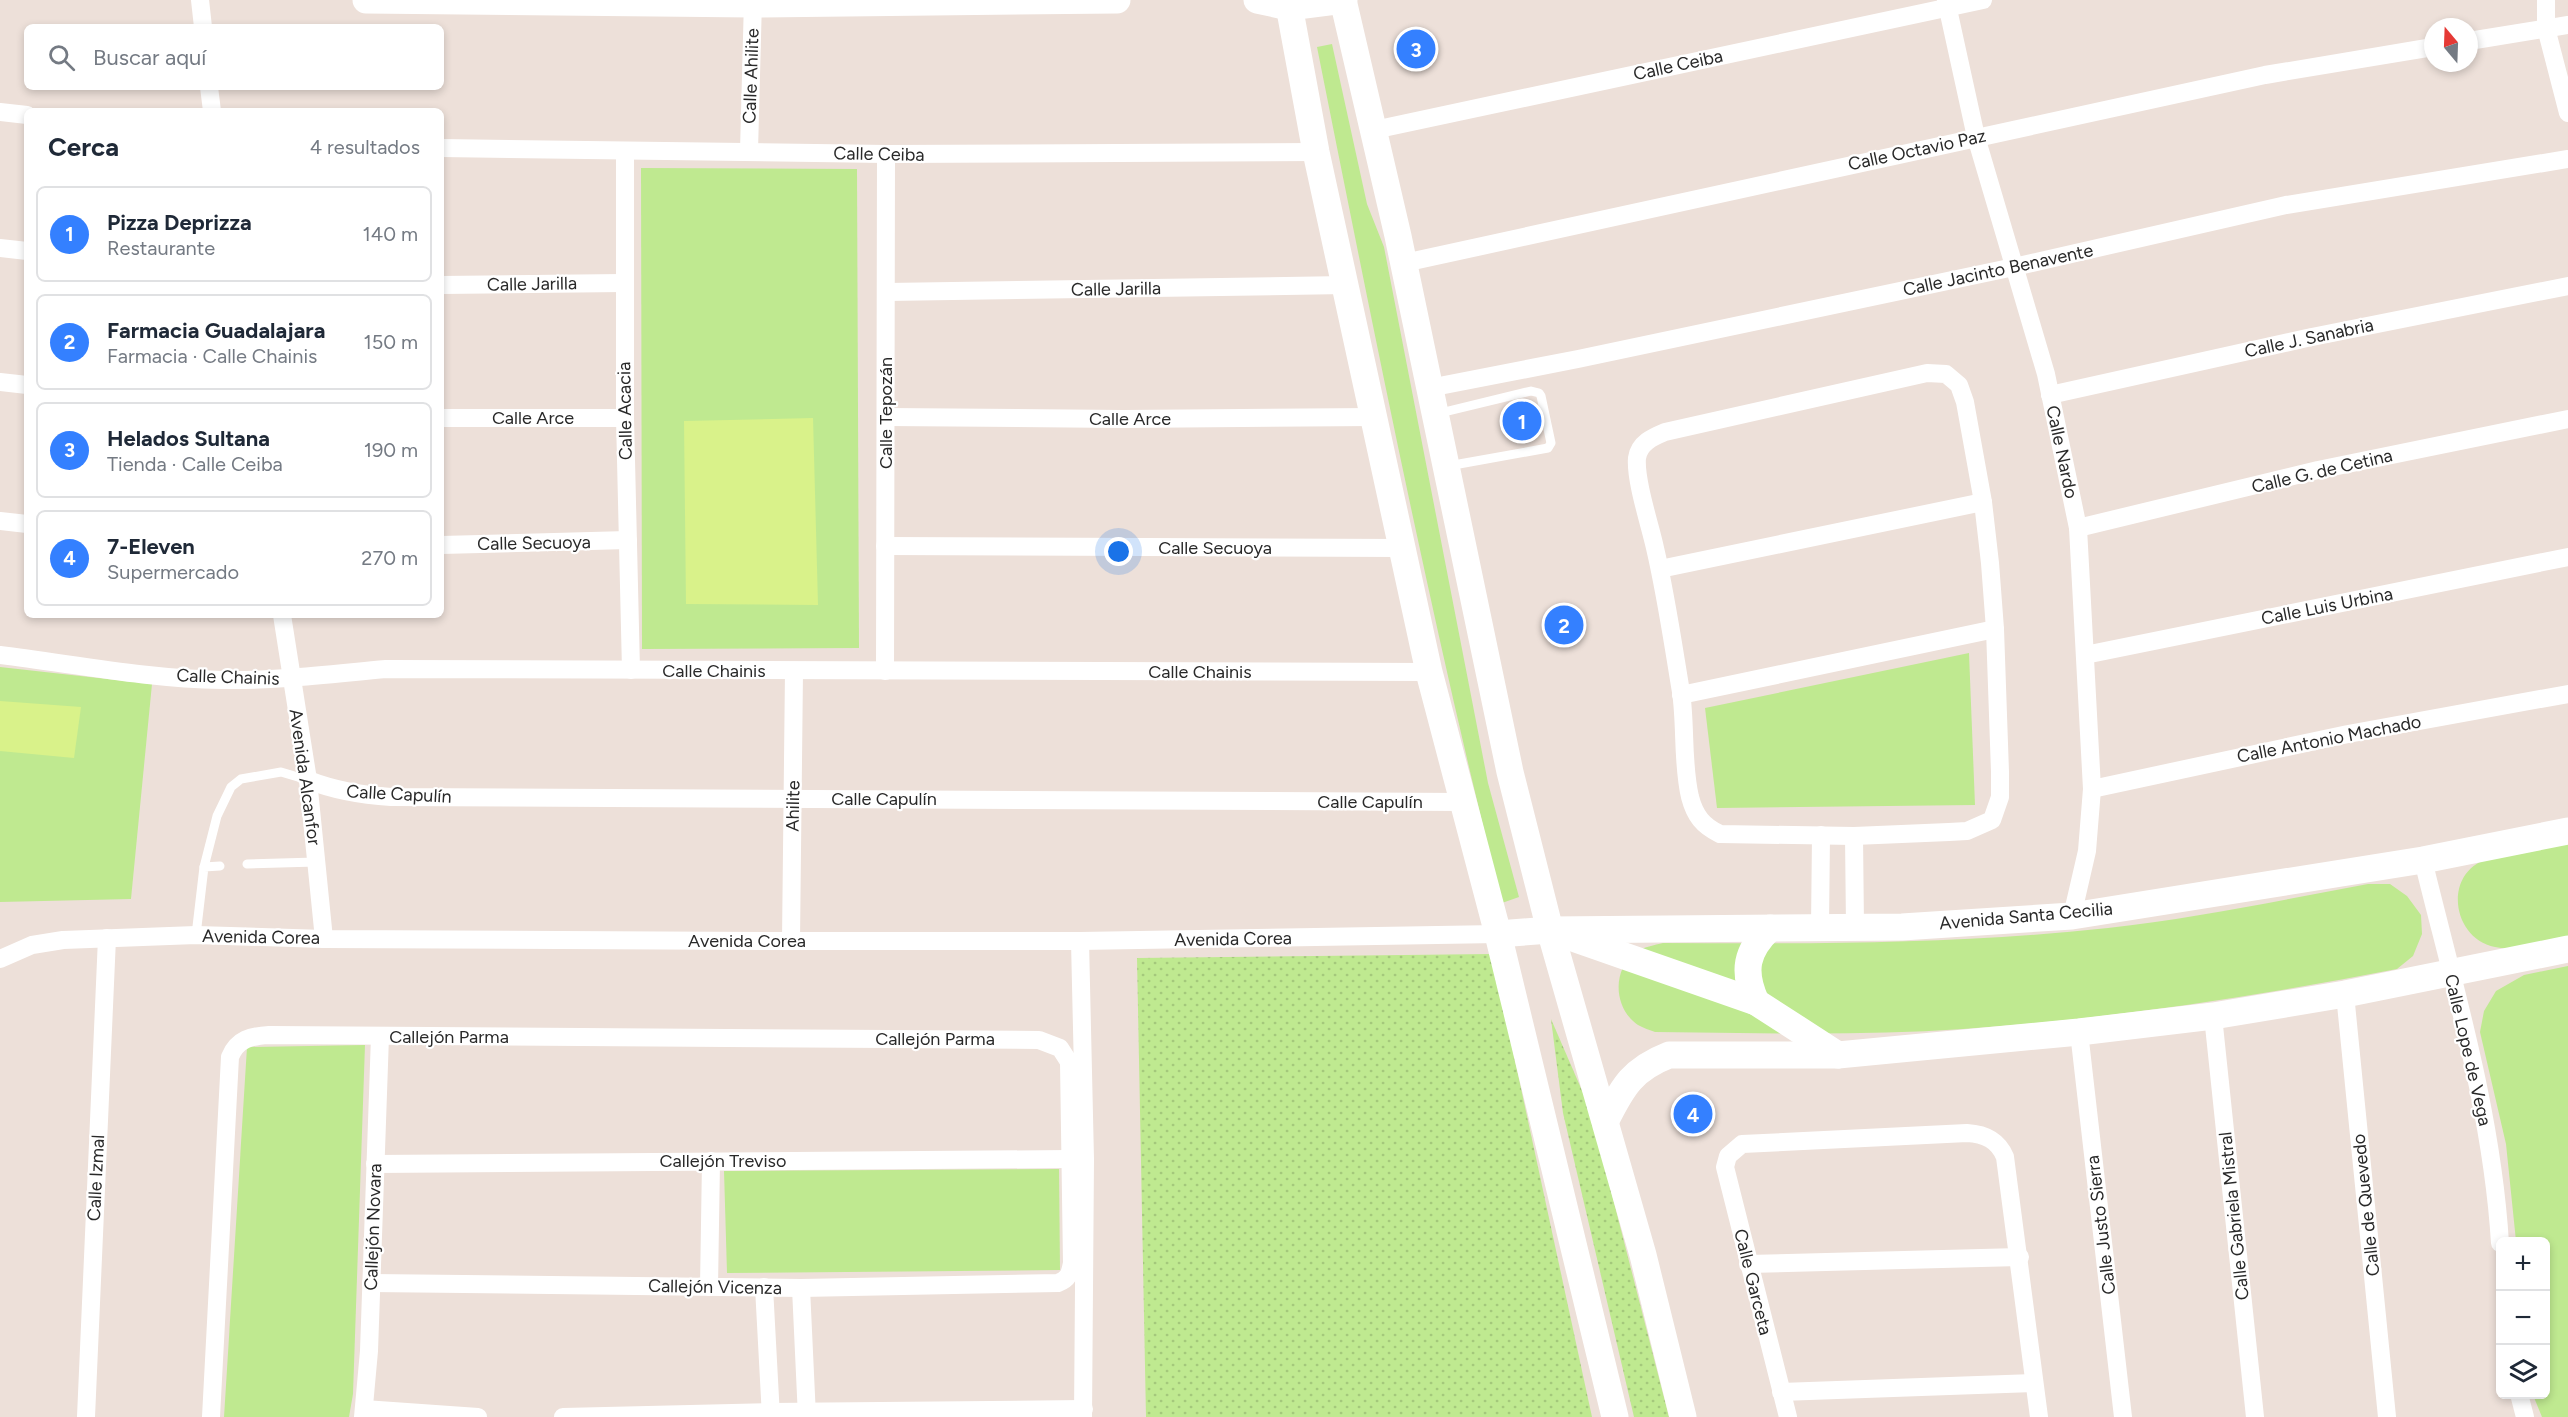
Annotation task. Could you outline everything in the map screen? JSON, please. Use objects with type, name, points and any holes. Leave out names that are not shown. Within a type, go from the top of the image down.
[{"type":"street","points":[[200,0],[203,24]]},
{"type":"street","points":[[366,0],[753,2],[1117,0]]},
{"type":"street","points":[[1257,0],[1288,4],[1343,0],[1404,263],[1510,772],[1550,930],[1643,1255],[1683,1417]]},
{"type":"street","name":"Calle Ceiba","points":[[1374,130],[1947,4],[1983,0]]},
{"type":"street","points":[[2546,0],[2546,28],[2568,113]]},
{"type":"street","points":[[2551,0],[2568,20]]},
{"type":"street","name":"Calle Ahilite","points":[[749,151],[753,2]]},
{"type":"street","points":[[1288,4],[1316,152],[1429,672],[1498,934],[1614,1416]]},
{"type":"street","name":"Calle Nardo","points":[[1947,4],[1977,137],[2050,394],[2078,528],[2092,789],[2087,851],[2072,916]]},
{"type":"street","points":[[2478,39],[2568,25]]},
{"type":"street","name":"Calle Octavio Paz","points":[[1404,263],[2265,75],[2424,48]]},
{"type":"street","points":[[209,90],[212,108]]},
{"type":"street","points":[[0,112],[24,115]]},
{"type":"street","name":"Calle Ceiba","points":[[444,148],[886,154],[1316,152]]},
{"type":"street","name":"Calle Acacia","points":[[625,152],[625,418],[631,670]]},
{"type":"street","name":"Calle Tepozán","points":[[885,671],[886,154]]},
{"type":"street","name":"Calle Jacinto Benavente","points":[[1429,388],[2014,267],[2286,205],[2568,159]]},
{"type":"street","points":[[0,248],[24,251]]},
{"type":"street","name":"Calle Jarilla","points":[[444,285],[624,283]]},
{"type":"street","name":"Calle Jarilla","points":[[887,292],[1346,285]]},
{"type":"street","name":"Calle J. Sanabria","points":[[2050,394],[2307,338],[2568,286]]},
{"type":"street","points":[[1927,373],[1946,374],[1959,386],[1965,402],[1983,502],[1990,563],[1995,629],[2000,772],[2000,797],[1992,820],[1967,831],[1854,836],[1720,834],[1705,827],[1696,813],[1690,796],[1681,695],[1660,569],[1637,460],[1640,449],[1649,439],[1665,432],[1927,373]]},
{"type":"street","points":[[0,382],[24,385]]},
{"type":"street","name":"Calle Arce","points":[[887,417],[1123,419],[1373,417]]},
{"type":"street","name":"Calle Arce","points":[[444,418],[625,418]]},
{"type":"street","name":"Calle G. de Cetina","points":[[2078,528],[2318,470],[2568,419]]},
{"type":"street","points":[[1660,569],[1983,502]]},
{"type":"street","points":[[0,521],[24,524]]},
{"type":"street","name":"Calle Secuoya","points":[[444,544],[628,540]]},
{"type":"street","name":"Calle Secuoya","points":[[885,546],[1402,548]]},
{"type":"street","name":"Calle Luis Urbina","points":[[2085,655],[2568,558]]},
{"type":"street","name":"Avenida Alcanfor","points":[[282,618],[308,780],[324,939]]},
{"type":"street","points":[[1681,695],[1995,629]]},
{"type":"street","name":"Calle Chainis","points":[[0,655],[151,674],[220,680],[291,679],[386,669],[1429,672]]},
{"type":"street","name":"Ahilite","points":[[791,941],[795,671]]},
{"type":"street","name":"Calle Antonio Machado","points":[[2092,789],[2348,734],[2568,694]]},
{"type":"street","name":"Calle Capulín","points":[[308,780],[335,790],[370,796],[1463,802]]},
{"type":"street","name":"Avenida Santa Cecilia","points":[[1498,934],[1550,930],[1902,927],[2072,916],[2422,860],[2568,831]]},
{"type":"street","points":[[1820,927],[1821,835]]},
{"type":"street","points":[[1854,836],[1855,927]]},
{"type":"street","name":"Calle Lope de Vega","points":[[2422,860],[2481,1098],[2493,1162],[2499,1237]]},
{"type":"street","points":[[1756,1002],[1749,987],[1747,970],[1750,954],[1758,939],[1770,928]]},
{"type":"street","points":[[1550,930],[1756,1002],[1838,1055]]},
{"type":"street","name":"Avenida Corea","points":[[0,959],[32,945],[63,940],[196,935],[324,939],[1080,941],[1498,934]]},
{"type":"street","name":"Calle Izmal","points":[[86,1417],[107,938]]},
{"type":"street","points":[[563,1417],[1084,1413],[1085,1170],[1080,941]]},
{"type":"street","points":[[1606,1120],[1621,1089],[1634,1075],[1652,1062],[1669,1055],[1838,1055],[2079,1032],[2213,1016],[2344,994],[2568,949]]},
{"type":"street","name":"Calle de Quevedo","points":[[2344,994],[2387,1417]]},
{"type":"street","name":"Calle Gabriela Mistral","points":[[2213,1016],[2255,1417]]},
{"type":"street","name":"Calle Justo Sierra","points":[[2079,1032],[2123,1417]]},
{"type":"street","name":"Callejón Parma","points":[[211,1417],[230,1058],[234,1047],[244,1039],[269,1035],[1039,1040],[1060,1048],[1069,1062],[1070,1159]]},
{"type":"street","name":"Callejón Novara","points":[[364,1413],[380,1036]]},
{"type":"street","name":"Calle Garceta","points":[[1788,1417],[1725,1167],[1728,1156],[1742,1144],[1967,1133],[1988,1137],[2002,1149],[2005,1157],[2020,1257]]},
{"type":"street","name":"Callejón Treviso","points":[[375,1164],[1070,1159]]},
{"type":"street","name":"Callejón Vicenza","points":[[371,1282],[801,1288],[1058,1283],[1066,1280],[1072,1263],[1070,1159]]},
{"type":"street","points":[[709,1287],[711,1161]]},
{"type":"street","points":[[1748,1264],[2020,1257],[2039,1417]]},
{"type":"street","points":[[764,1287],[771,1414]]},
{"type":"street","points":[[801,1288],[807,1414]]},
{"type":"street","points":[[1781,1392],[2034,1383]]},
{"type":"street","points":[[2520,1399],[2525,1417]]},
{"type":"street","points":[[364,1413],[478,1417]]},
{"type":"lane","points":[[1435,414],[1536,391],[1541,396],[1550,436],[1551,443],[1548,448],[1446,467]]},
{"type":"lane","points":[[196,935],[204,867],[217,816],[231,787],[241,779],[281,772],[308,780]]},
{"type":"lane","points":[[247,864],[316,862]]},
{"type":"lane","points":[[204,867],[220,866]]},
{"type":"green space","points":[[1332,44],[1367,204],[1384,247],[1488,783],[1519,897],[1502,903],[1427,583],[1317,47]]},
{"type":"green space","points":[[641,168],[857,169],[859,648],[642,649]]},
{"type":"green space","points":[[813,418],[818,605],[686,604],[684,421]]},
{"type":"green space","points":[[1969,653],[1975,805],[1717,808],[1705,708]]},
{"type":"green space","points":[[0,667],[152,684],[131,899],[0,902]]},
{"type":"green space","points":[[0,701],[81,707],[74,758],[0,751]]},
{"type":"green space","points":[[2568,841],[2568,937],[2522,947],[2504,948],[2481,942],[2470,933],[2458,908],[2458,894],[2462,881],[2470,870],[2488,859]]},
{"type":"green space","points":[[2368,884],[2390,884],[2407,896],[2421,915],[2422,934],[2413,956],[2397,969],[2235,998],[2018,1025],[1886,1033],[1809,1034],[1655,1032],[1638,1025],[1630,1018],[1620,999],[1619,978],[1628,959],[1639,950],[1663,943],[1886,942],[2052,933],[2174,919]]},
{"type":"green space","points":[[1492,954],[1592,1417],[1146,1417],[1137,958]]},
{"type":"green space","points":[[2568,966],[2568,1417],[2542,1417],[2535,1399],[2550,1399],[2550,1237],[2516,1237],[2506,1144],[2480,1032],[2484,1011],[2496,991],[2524,975]]},
{"type":"green space","points":[[1551,1019],[1590,1109],[1669,1417],[1634,1417],[1563,1113]]},
{"type":"green space","points":[[365,1045],[353,1394],[349,1417],[224,1417],[247,1047]]},
{"type":"green space","points":[[1059,1169],[1060,1270],[727,1273],[724,1171]]},
{"type":"place","name":"Helados Sultana","points":[[1416,49]]},
{"type":"place","name":"Pizza Deprizza","points":[[1522,421]]},
{"type":"place","name":"Farmacia Guadalajara","points":[[1564,625]]},
{"type":"place","name":"7-Eleven","points":[[1693,1114]]}]
